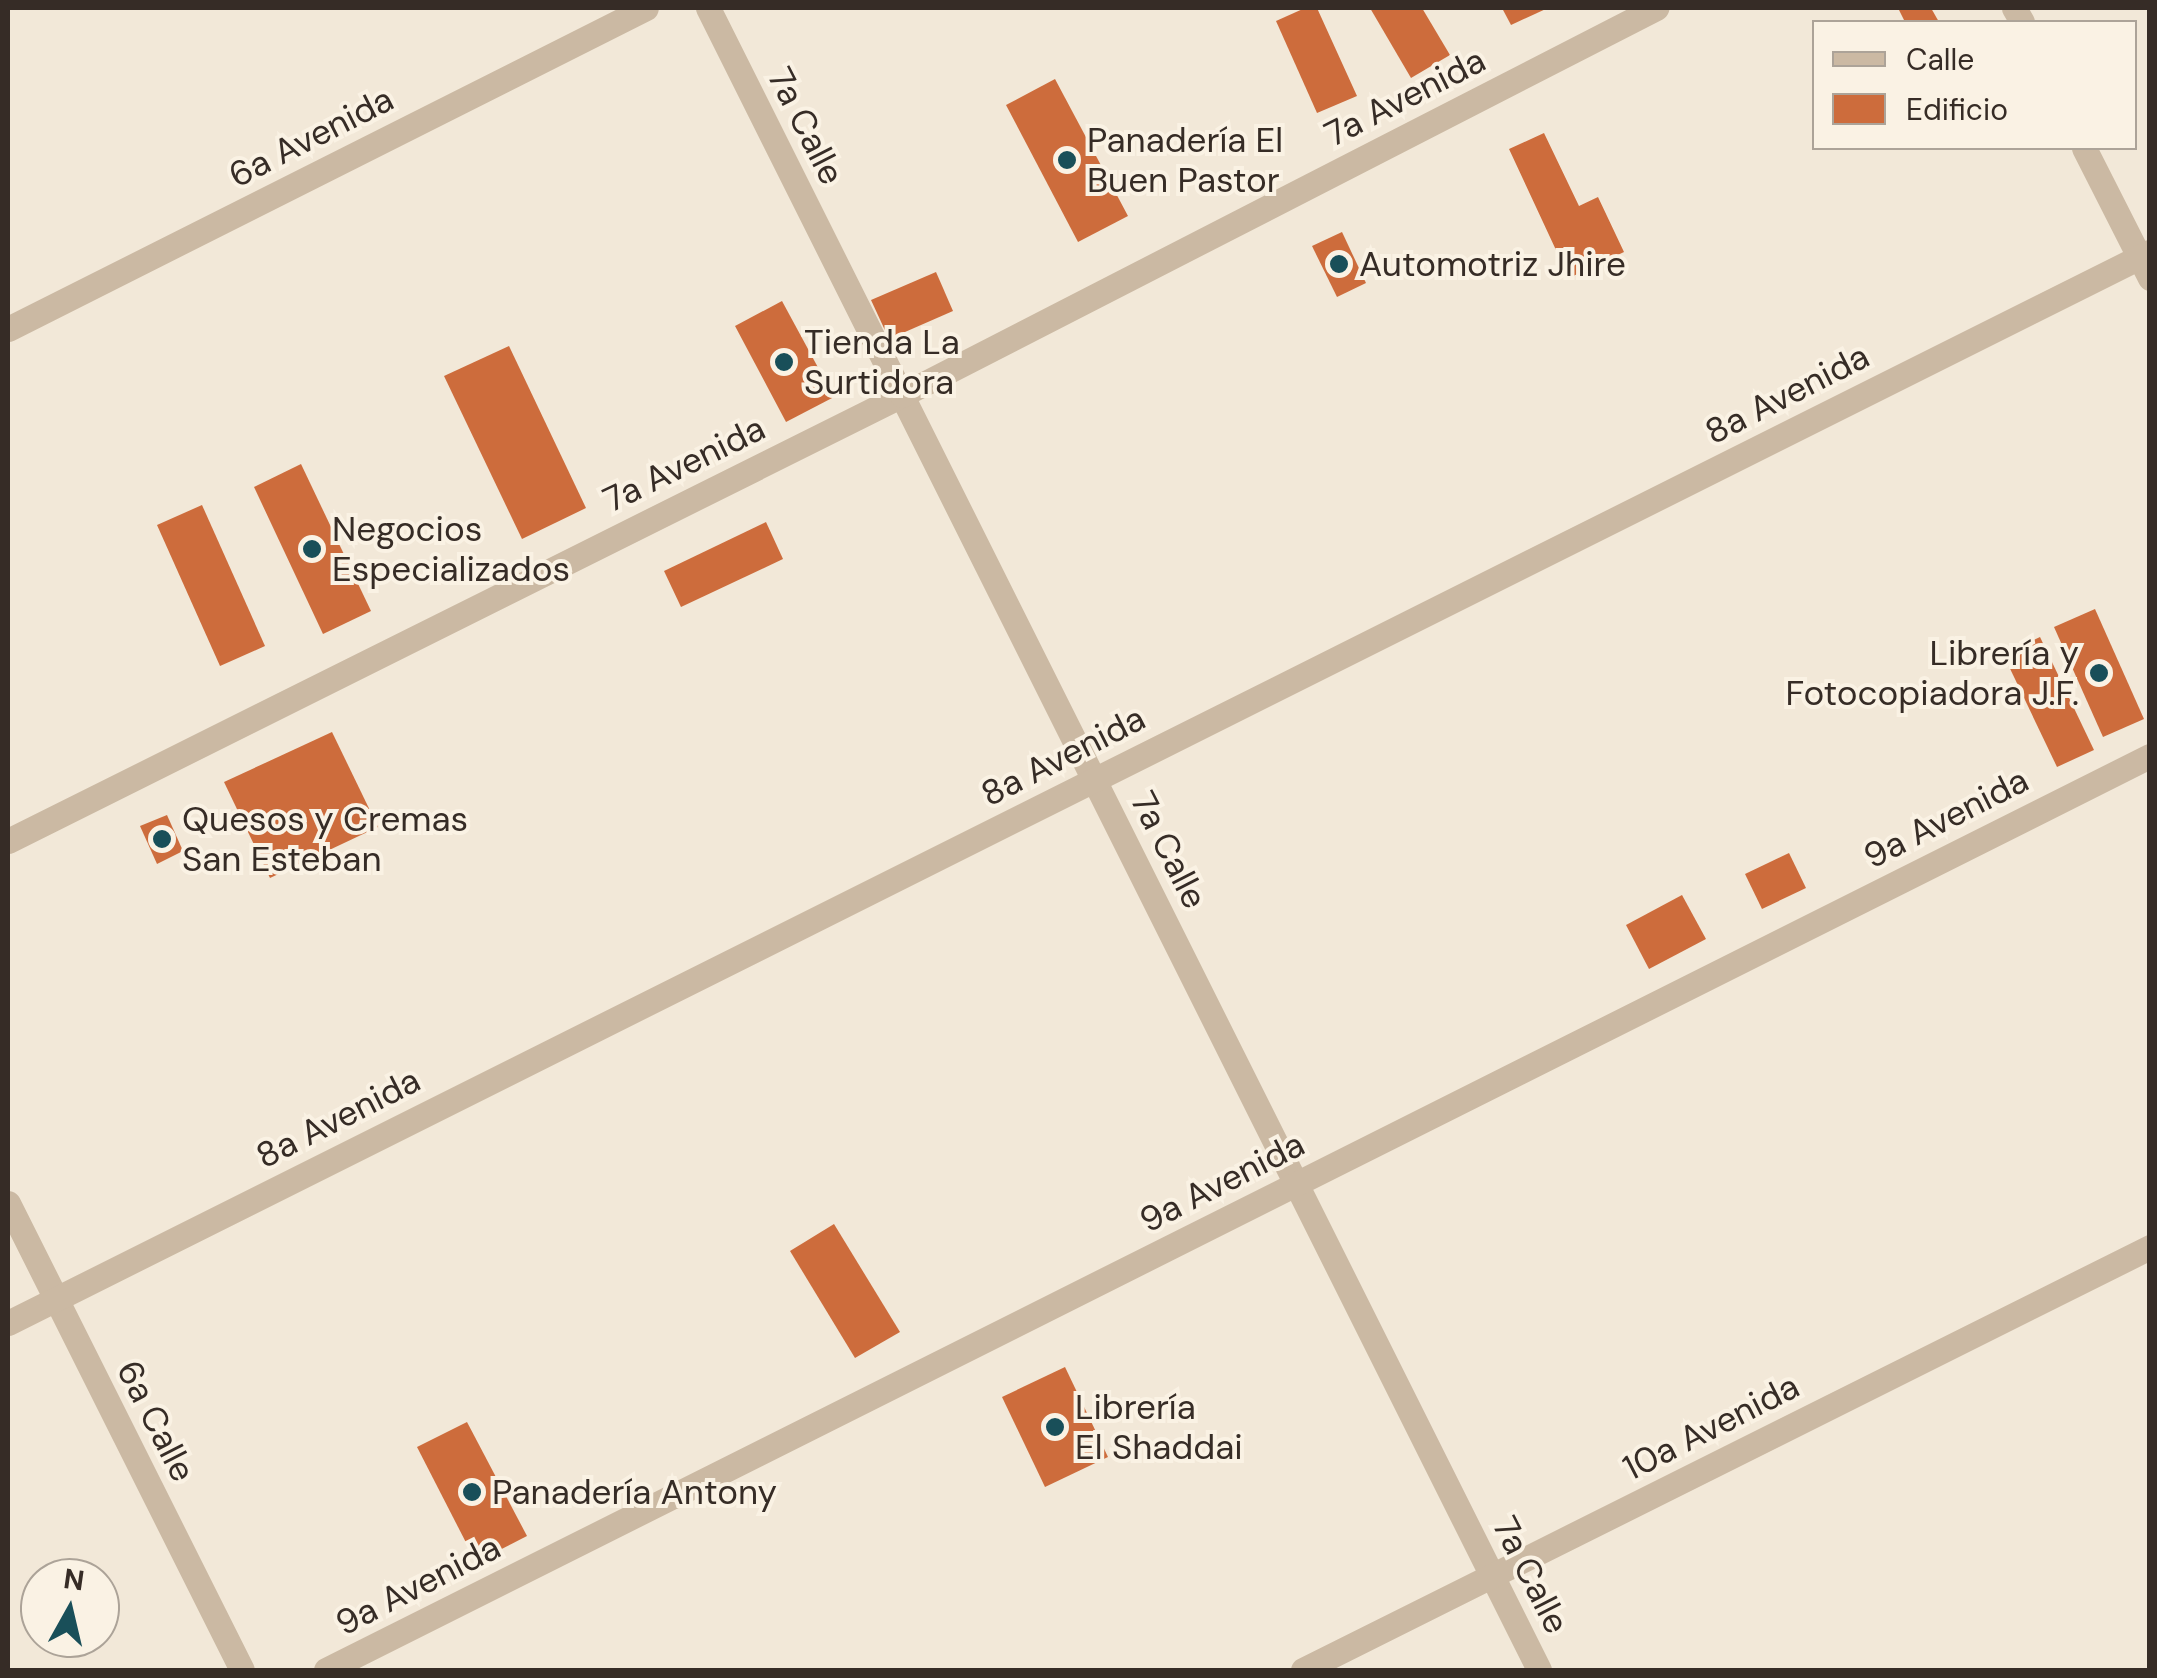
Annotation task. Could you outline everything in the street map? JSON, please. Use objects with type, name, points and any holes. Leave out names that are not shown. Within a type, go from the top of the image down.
[{"type":"street","name":"6a Avenida","points":[[8,329],[646,8]]},
{"type":"street","name":"7a Calle","points":[[708,8],[1539,1670]]},
{"type":"street","name":"7a Avenida","points":[[8,841],[902,395],[1656,8]]},
{"type":"street","points":[[2085,150],[2146,263]]},
{"type":"street","name":"8a Avenida","points":[[8,1323],[1094,780],[2146,263]]},
{"type":"street","name":"9a Avenida","points":[[326,1670],[2150,756]]},
{"type":"street","name":"6a Calle","points":[[8,1203],[242,1670]]},
{"type":"street","name":"10a Avenida","points":[[1303,1670],[2150,1247]]},
{"type":"building","points":[[1305,8],[1317,8],[1357,96],[1317,113],[1276,21]]},
{"type":"building","points":[[1370,8],[1422,8],[1450,55],[1411,78]]},
{"type":"building","points":[[1502,8],[1548,8],[1511,25]]},
{"type":"building","points":[[1898,8],[1931,8],[1938,20],[1904,20]]},
{"type":"building","name":"Panadería El Buen Pastor","points":[[1055,79],[1128,216],[1078,242],[1006,105]]},
{"type":"building","points":[[1544,133],[1579,206],[1598,197],[1624,252],[1569,278],[1509,149]]},
{"type":"building","name":"Automotriz Jhire","points":[[1342,232],[1366,283],[1337,297],[1312,246]]},
{"type":"building","points":[[936,272],[953,311],[889,339],[871,300]]},
{"type":"building","name":"Tienda La Surtidora","points":[[782,301],[834,397],[786,422],[735,326]]},
{"type":"building","points":[[509,346],[586,508],[522,539],[444,376]]},
{"type":"building","name":"Negocios Especializados","points":[[301,464],[371,611],[323,634],[254,487]]},
{"type":"building","points":[[202,505],[265,646],[220,666],[157,525]]},
{"type":"building","points":[[766,522],[783,559],[681,607],[664,571]]},
{"type":"building","name":"Librería y Fotocopiadora J.F.","points":[[2095,609],[2144,719],[2103,737],[2054,627]]},
{"type":"building","points":[[2040,637],[2094,750],[2057,767],[2003,654]]},
{"type":"building","points":[[332,732],[378,827],[270,878],[224,782]]},
{"type":"building","name":"Quesos y Cremas San Esteban","points":[[167,815],[183,851],[157,864],[140,826]]},
{"type":"building","points":[[1789,853],[1806,888],[1762,909],[1745,874]]},
{"type":"building","points":[[1682,895],[1706,939],[1649,969],[1626,925]]},
{"type":"building","points":[[834,1224],[900,1332],[855,1358],[790,1251]]},
{"type":"building","name":"Librería El Shaddai","points":[[1065,1367],[1108,1457],[1045,1487],[1002,1397]]},
{"type":"building","name":"Panadería Antony","points":[[467,1422],[527,1536],[476,1562],[417,1447]]},
{"type":"place","name":"Panadería El Buen Pastor","points":[[1067,160]]},
{"type":"place","name":"Automotriz Jhire","points":[[1339,264]]},
{"type":"place","name":"Tienda La Surtidora","points":[[784,362]]},
{"type":"place","name":"Negocios Especializados","points":[[312,549]]},
{"type":"place","name":"Librería y Fotocopiadora J.F.","points":[[2099,673]]},
{"type":"place","name":"Quesos y Cremas San Esteban","points":[[162,839]]},
{"type":"place","name":"Librería El Shaddai","points":[[1055,1427]]},
{"type":"place","name":"Panadería Antony","points":[[472,1492]]}]
